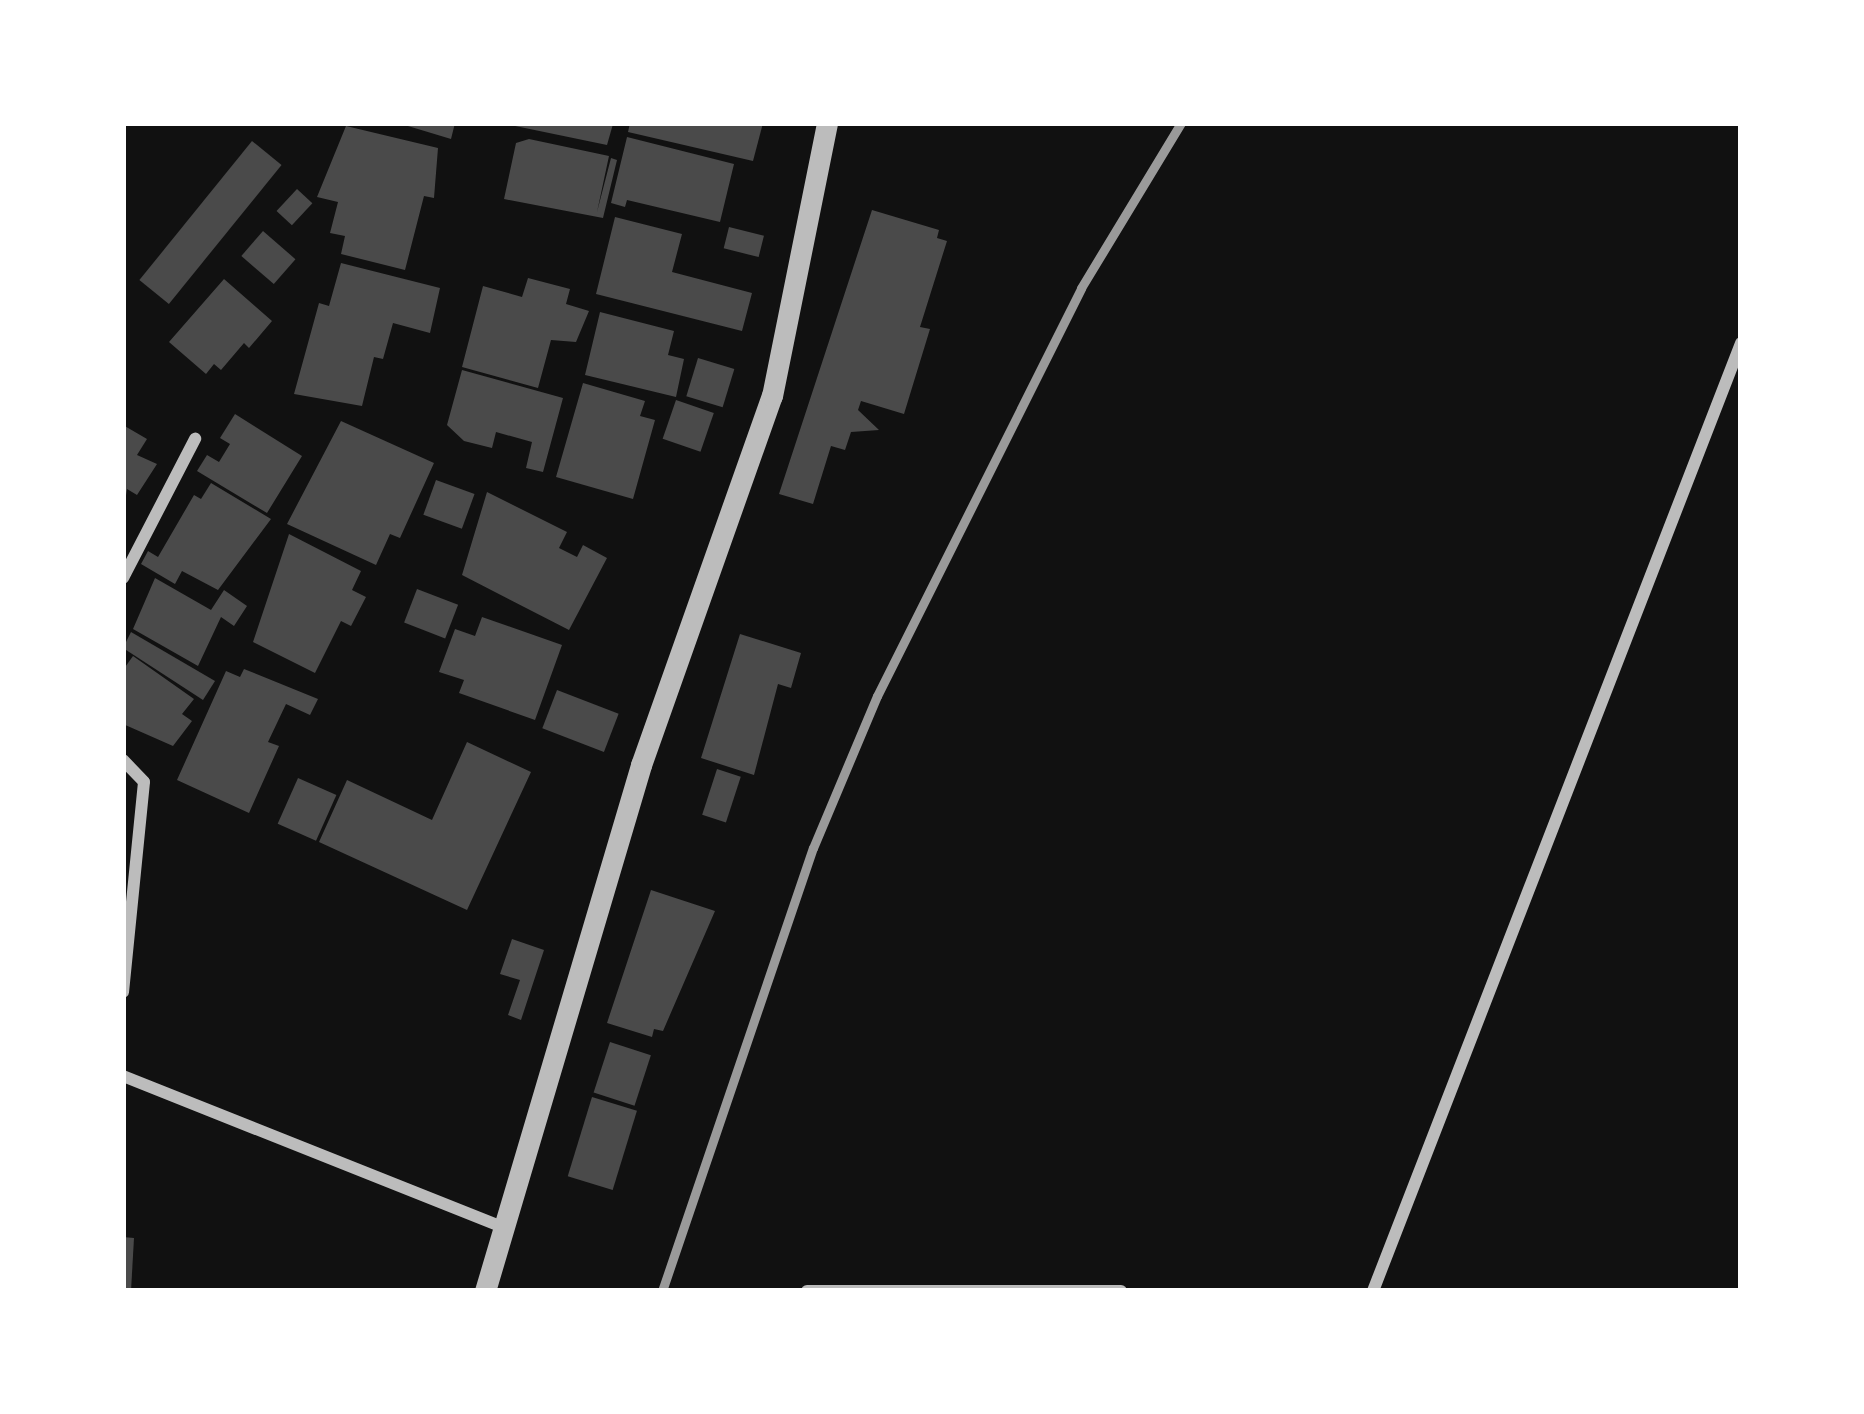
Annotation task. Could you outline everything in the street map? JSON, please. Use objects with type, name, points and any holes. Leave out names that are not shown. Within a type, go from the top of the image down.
[{"type":"street","points":[[485,1291],[641,765],[772,396],[827,123]]},
{"type":"street","points":[[1373,1291],[1741,343]]},
{"type":"street","points":[[123,578],[195,439]]},
{"type":"street","points":[[123,760],[144,782],[123,992]]},
{"type":"street","points":[[123,1076],[503,1227]]},
{"type":"street","points":[[807,1291],[1121,1291]]},
{"type":"building","points":[[398,123],[455,123],[451,139]]},
{"type":"building","points":[[501,123],[609,123],[613,124],[607,145]]},
{"type":"building","points":[[630,123],[763,123],[753,161],[628,132]]},
{"type":"building","points":[[346,126],[438,148],[434,198],[424,196],[405,270],[341,254],[345,236],[330,233],[338,202],[317,197]]},
{"type":"building","points":[[627,137],[734,164],[720,222],[627,200],[625,207],[611,203]]},
{"type":"building","points":[[529,139],[609,156],[597,212],[611,158],[617,160],[603,218],[504,199],[516,143]]},
{"type":"building","points":[[252,141],[282,165],[169,304],[139,280]]},
{"type":"building","points":[[297,189],[312,203],[292,225],[277,211]]},
{"type":"building","points":[[872,210],[939,230],[937,238],[947,241],[920,327],[930,329],[904,414],[861,401],[858,410],[879,430],[851,432],[845,450],[831,446],[813,504],[779,494]]},
{"type":"building","points":[[615,217],[682,234],[672,272],[752,293],[742,331],[596,294]]},
{"type":"building","points":[[729,227],[764,236],[759,257],[724,248]]},
{"type":"building","points":[[263,231],[295,259],[274,284],[241,256]]},
{"type":"building","points":[[341,263],[440,288],[430,333],[393,323],[383,359],[374,357],[362,406],[294,394],[319,303],[329,306]]},
{"type":"building","points":[[528,278],[570,289],[566,304],[589,311],[576,342],[551,340],[538,388],[462,367],[483,286],[522,297]]},
{"type":"building","points":[[224,279],[272,321],[249,348],[244,343],[221,370],[214,364],[206,374],[169,342]]},
{"type":"building","points":[[600,312],[674,331],[668,355],[684,359],[676,397],[585,375]]},
{"type":"building","points":[[698,358],[734,369],[723,407],[686,396]]},
{"type":"building","points":[[462,370],[563,398],[543,472],[526,468],[532,442],[496,432],[492,448],[464,441],[447,425]]},
{"type":"building","points":[[583,383],[645,401],[640,416],[655,420],[633,499],[556,477]]},
{"type":"building","points":[[676,400],[714,413],[700,452],[663,439]]},
{"type":"building","points":[[235,414],[302,456],[267,513],[197,471],[207,455],[219,462],[230,444],[220,438]]},
{"type":"building","points":[[341,421],[434,463],[400,538],[390,534],[376,565],[287,524]]},
{"type":"building","points":[[123,425],[147,439],[137,455],[157,464],[137,495],[127,489],[123,514]]},
{"type":"building","points":[[436,480],[475,494],[462,529],[423,515]]},
{"type":"building","points":[[211,483],[271,519],[218,590],[182,571],[175,584],[141,564],[148,551],[158,557],[194,495],[201,499]]},
{"type":"building","points":[[487,492],[567,532],[559,548],[577,557],[583,545],[607,558],[569,630],[462,575]]},
{"type":"building","points":[[289,534],[361,571],[352,590],[366,597],[351,626],[341,621],[315,673],[253,642]]},
{"type":"building","points":[[155,578],[211,610],[224,590],[247,606],[234,626],[221,617],[198,666],[133,629]]},
{"type":"building","points":[[417,589],[458,605],[445,638],[404,623]]},
{"type":"building","points":[[482,617],[562,645],[535,720],[459,693],[464,680],[439,672],[455,629],[475,636]]},
{"type":"building","points":[[131,632],[215,681],[203,700],[123,648]]},
{"type":"building","points":[[740,634],[801,653],[791,688],[778,684],[754,775],[701,758]]},
{"type":"building","points":[[133,656],[194,699],[182,714],[192,721],[173,746],[123,724],[123,670]]},
{"type":"building","points":[[244,669],[318,699],[310,715],[286,704],[268,742],[279,746],[249,813],[177,780],[226,671],[240,677]]},
{"type":"building","points":[[557,690],[619,714],[604,752],[542,728]]},
{"type":"building","points":[[467,742],[531,772],[467,910],[319,842],[347,780],[432,820]]},
{"type":"building","points":[[717,769],[741,777],[726,822],[702,815]]},
{"type":"building","points":[[298,778],[336,795],[316,841],[278,824]]},
{"type":"building","points":[[651,890],[715,911],[663,1031],[654,1029],[652,1037],[607,1023]]},
{"type":"building","points":[[512,939],[544,950],[521,1020],[508,1015],[520,980],[500,974]]},
{"type":"building","points":[[610,1042],[651,1055],[635,1106],[594,1092]]},
{"type":"building","points":[[592,1097],[637,1111],[613,1190],[568,1176]]},
{"type":"building","points":[[123,1237],[134,1238],[131,1291],[123,1291]]},
{"type":"railway","points":[[662,1291],[813,848],[877,696],[1081,288],[1181,123]]}]
